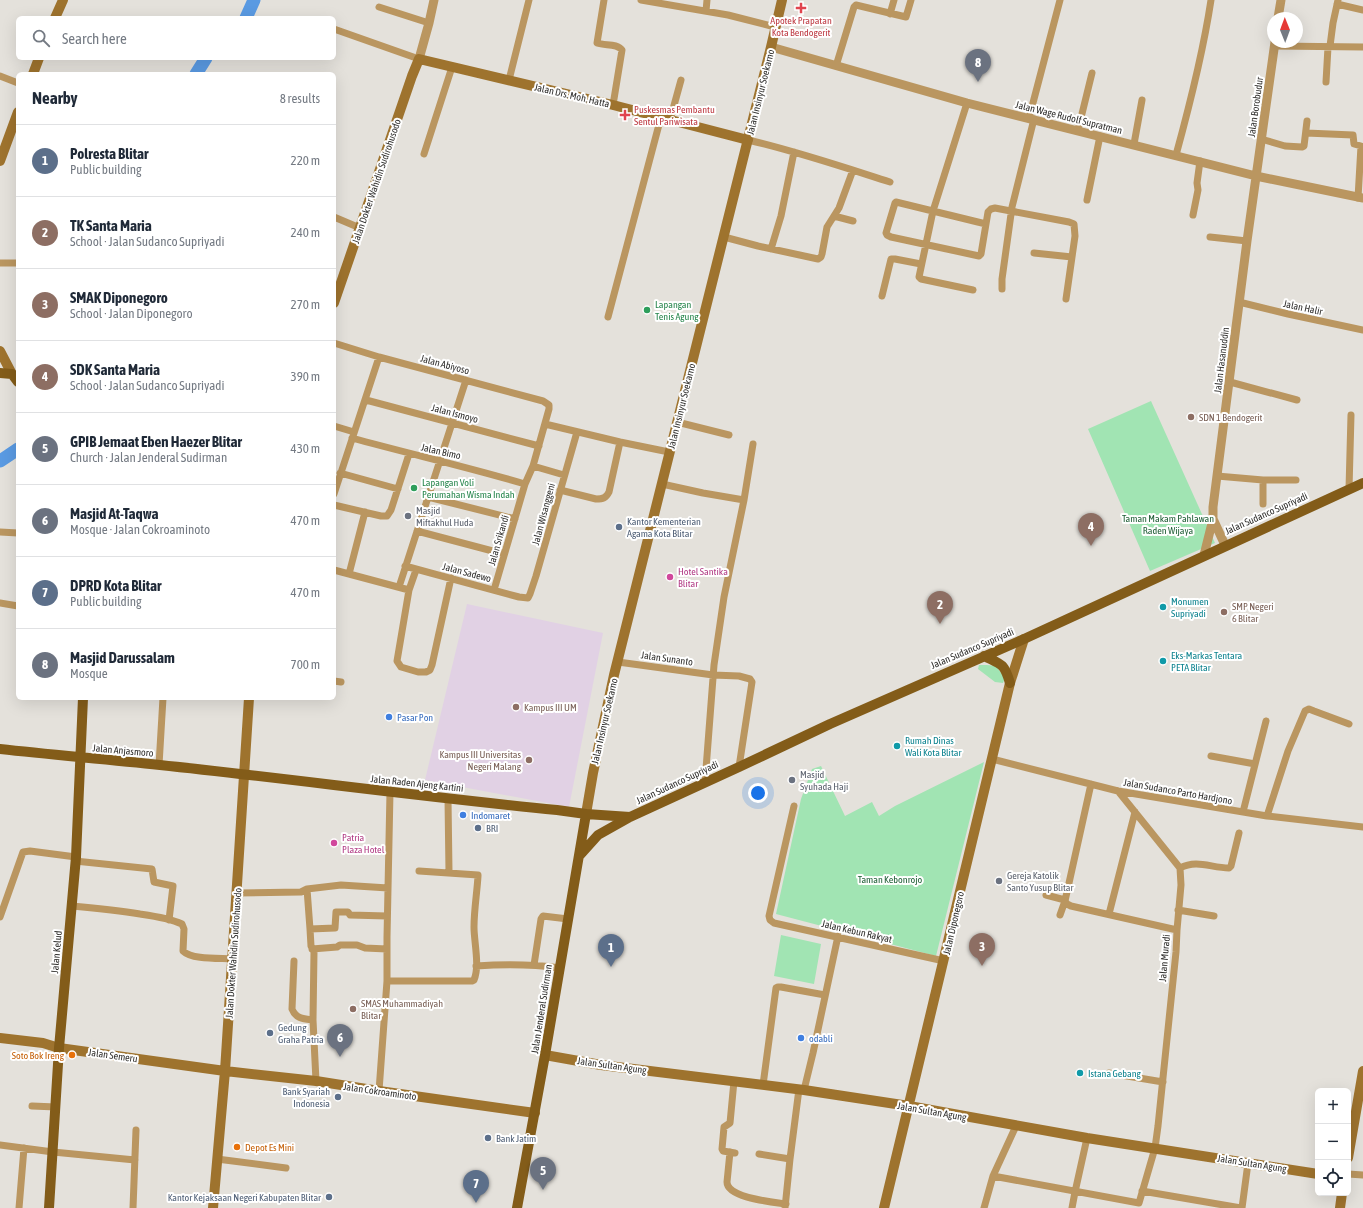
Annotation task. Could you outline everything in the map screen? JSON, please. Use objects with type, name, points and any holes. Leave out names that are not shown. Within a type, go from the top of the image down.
[{"type":"main road","points":[[56,16],[62,0]]},
{"type":"main road","name":"Jalan Insinyur Soekarno","points":[[586,814],[592,774],[618,662],[782,0]]},
{"type":"main road","name":"Jalan Drs. Moh. Hatta","points":[[419,59],[666,118],[748,140]]},
{"type":"main road","name":"Jalan Dokter Wahidin Sudirohusodo","points":[[336,297],[419,59]]},
{"type":"main road","points":[[34,72],[38,60]]},
{"type":"main road","points":[[0,157],[16,117]]},
{"type":"main road","points":[[0,351],[15,378]]},
{"type":"main road","points":[[0,375],[15,378]]},
{"type":"main road","name":"Jalan Sudanco Supriyadi","points":[[586,814],[630,817],[783,746],[1024,639],[1363,483]]},
{"type":"main road","name":"Jalan Diponegoro","points":[[884,1208],[1010,683],[1024,639]]},
{"type":"main road","points":[[984,656],[1006,668],[1010,683]]},
{"type":"main road","name":"Jalan Kelud","points":[[49,1208],[60,1048],[76,859],[83,700]]},
{"type":"main road","name":"Jalan Dokter Wahidin Sudirohusodo","points":[[213,1208],[233,959],[249,700]]},
{"type":"main road","name":"Jalan Anjasmoro","points":[[0,749],[245,775]]},
{"type":"main road","name":"Jalan Raden Ajeng Kartini","points":[[245,775],[586,814]]},
{"type":"main road","name":"Jalan Jenderal Sudirman","points":[[518,1208],[586,814]]},
{"type":"main road","points":[[578,858],[598,835],[630,817]]},
{"type":"main road","name":"Jalan Semeru","points":[[0,1038],[225,1071]]},
{"type":"main road","name":"Jalan Sultan Agung","points":[[545,1055],[602,1065],[734,1081],[909,1106],[1087,1138],[1315,1174]]},
{"type":"main road","name":"Jalan Cokroaminoto","points":[[225,1071],[316,1081],[535,1113]]},
{"type":"main road","points":[[1351,1141],[1363,1071]]},
{"type":"main road","points":[[1340,1208],[1342,1196]]},
{"type":"street","points":[[336,30],[419,59],[434,0]]},
{"type":"street","points":[[509,80],[529,0]]},
{"type":"street","points":[[604,0],[598,43],[617,46],[622,50],[613,105]]},
{"type":"street","points":[[640,0],[728,15],[775,27]]},
{"type":"street","points":[[706,11],[707,0]]},
{"type":"street","points":[[890,14],[894,0]]},
{"type":"street","points":[[836,66],[854,7],[856,5],[907,17],[911,0]]},
{"type":"street","points":[[1002,288],[1014,198],[1060,0]]},
{"type":"street","points":[[1176,155],[1206,32],[1211,0]]},
{"type":"street","points":[[1279,12],[1281,0]]},
{"type":"street","points":[[1326,82],[1329,46],[1338,2],[1363,10]]},
{"type":"street","points":[[379,7],[429,23]]},
{"type":"street","points":[[1303,46],[1363,47]]},
{"type":"street","name":"Jalan Wage Rudolf Supratman","points":[[771,47],[967,103],[1256,176],[1361,198]]},
{"type":"street","name":"Jalan Borobudur","points":[[1256,176],[1274,48]]},
{"type":"street","points":[[424,154],[452,67]]},
{"type":"street","points":[[1078,130],[1092,73]]},
{"type":"street","points":[[0,76],[16,82]]},
{"type":"street","points":[[608,317],[666,118],[681,80]]},
{"type":"street","points":[[1134,144],[1142,100]]},
{"type":"street","points":[[967,103],[933,212],[919,276],[921,279],[973,290]]},
{"type":"street","points":[[1261,139],[1281,145],[1302,147],[1306,133],[1307,121]]},
{"type":"street","points":[[1306,133],[1353,135],[1354,144],[1361,146],[1361,198]]},
{"type":"street","points":[[1087,200],[1100,136]]},
{"type":"street","points":[[748,140],[811,156],[890,182]]},
{"type":"street","points":[[771,249],[781,216],[794,152]]},
{"type":"street","points":[[1193,215],[1198,190],[1197,183],[1200,161]]},
{"type":"street","points":[[724,237],[771,249],[818,259],[821,258],[827,228],[842,201],[853,170]]},
{"type":"street","name":"Jalan Hasanuddin","points":[[1226,545],[1213,519],[1213,507],[1256,176]]},
{"type":"street","points":[[986,224],[896,203],[886,232],[887,235],[891,237],[980,256],[986,224],[988,212],[991,209],[996,208],[1012,210],[1069,222],[1074,224],[1076,236],[1066,299]]},
{"type":"street","points":[[834,216],[853,221]]},
{"type":"street","points":[[336,218],[360,228]]},
{"type":"street","points":[[1210,236],[1247,241]]},
{"type":"street","points":[[1034,253],[1072,257]]},
{"type":"street","points":[[882,296],[891,259],[922,264]]},
{"type":"street","points":[[0,263],[16,263]]},
{"type":"street","name":"Jalan Halir","points":[[1239,302],[1363,330]]},
{"type":"street","name":"Jalan Abiyoso","points":[[336,345],[543,401],[549,405]]},
{"type":"street","points":[[336,487],[379,357]]},
{"type":"street","points":[[399,587],[466,380]]},
{"type":"street","points":[[1230,382],[1297,400]]},
{"type":"street","name":"Jalan Ismoyo","points":[[366,400],[539,446]]},
{"type":"street","name":"Jalan Srikandi","points":[[494,590],[514,519],[539,446],[549,405]]},
{"type":"street","points":[[1349,489],[1351,415]]},
{"type":"street","points":[[677,422],[729,434]]},
{"type":"street","points":[[545,424],[669,452]]},
{"type":"street","name":"Jalan Bimo","points":[[336,427],[353,435],[409,454],[441,460],[525,484]]},
{"type":"street","name":"Jalan Wisanggeni","points":[[524,598],[528,598],[536,576],[577,432]]},
{"type":"street","points":[[560,490],[596,499],[605,498],[609,492],[620,442]]},
{"type":"street","points":[[705,782],[713,674],[724,597],[744,500],[753,444]]},
{"type":"street","points":[[336,505],[381,516],[388,516],[409,454]]},
{"type":"street","points":[[533,466],[564,475]]},
{"type":"street","points":[[340,473],[398,489]]},
{"type":"street","points":[[1217,476],[1263,480],[1296,480]]},
{"type":"street","points":[[1263,480],[1263,504]]},
{"type":"street","points":[[662,484],[744,500]]},
{"type":"street","points":[[428,497],[514,519]]},
{"type":"street","points":[[349,574],[365,512]]},
{"type":"street","points":[[1204,555],[1213,519]]},
{"type":"street","points":[[0,532],[16,533]]},
{"type":"street","points":[[417,532],[504,554]]},
{"type":"street","name":"Jalan Sadewo","points":[[405,566],[524,598]]},
{"type":"street","points":[[416,570],[410,590],[396,661],[401,667],[418,672],[426,672],[430,670],[432,665],[451,578]]},
{"type":"street","points":[[336,571],[410,590]]},
{"type":"street","points":[[0,603],[16,606]]},
{"type":"street","name":"Jalan Sunanto","points":[[618,662],[745,677],[750,679],[752,682],[743,765]]},
{"type":"street","points":[[159,765],[163,700]]},
{"type":"street","points":[[1267,816],[1288,751],[1304,711],[1309,709],[1348,724]]},
{"type":"street","points":[[1243,812],[1266,721]]},
{"type":"street","points":[[1211,756],[1255,764]]},
{"type":"street","name":"Jalan Sudanco Parto Hardjono","points":[[992,759],[1118,791],[1267,816],[1363,827]]},
{"type":"street","points":[[1060,915],[1065,900],[1091,784]]},
{"type":"street","points":[[1118,791],[1180,868],[1188,864],[1229,868],[1231,866],[1239,833]]},
{"type":"street","points":[[379,1091],[387,981],[390,792]]},
{"type":"street","points":[[448,799],[449,872]]},
{"type":"street","name":"Jalan Kebun Rakyat","points":[[794,806],[769,916],[770,920],[774,923],[944,960]]},
{"type":"street","points":[[1109,914],[1134,812]]},
{"type":"street","points":[[0,917],[23,852],[30,851],[76,859],[152,869],[154,882],[173,886],[169,920]]},
{"type":"street","name":"Jalan Muradi","points":[[1138,1205],[1155,1148],[1176,952],[1176,930],[1181,885],[1180,868]]},
{"type":"street","points":[[387,981],[472,981],[475,978],[476,966],[474,926],[478,876],[476,874],[419,871]]},
{"type":"street","points":[[237,893],[301,892],[307,889],[341,885],[388,888]]},
{"type":"street","points":[[307,889],[312,949],[314,952],[316,1081]]},
{"type":"street","points":[[1046,895],[1065,900],[1067,904],[1071,906],[1176,930]]},
{"type":"street","points":[[72,906],[115,909],[164,918],[183,925],[183,951],[186,954],[192,956],[233,959]]},
{"type":"street","points":[[1178,910],[1214,916]]},
{"type":"street","points":[[310,928],[335,928],[336,912],[348,912],[350,915],[387,916]]},
{"type":"street","points":[[534,965],[541,919],[543,916],[568,919]]},
{"type":"street","points":[[734,1081],[730,1123],[724,1128],[722,1149],[723,1151],[733,1152],[727,1186],[744,1197],[786,1206],[790,1160],[801,1090],[813,1053],[838,936]]},
{"type":"street","points":[[312,949],[350,945],[357,945],[365,948],[387,948]]},
{"type":"street","points":[[294,961],[292,1009],[294,1014],[299,1018],[314,1020]]},
{"type":"street","points":[[476,966],[507,964],[560,968]]},
{"type":"street","points":[[763,1085],[776,988],[781,987],[825,995]]},
{"type":"street","points":[[1109,1073],[1163,1082]]},
{"type":"street","points":[[32,1106],[56,1107]]},
{"type":"street","points":[[984,1208],[993,1176],[1016,1126]]},
{"type":"street","points":[[133,1208],[136,1130]]},
{"type":"street","points":[[1072,1208],[1087,1138]]},
{"type":"street","points":[[0,1144],[53,1152],[135,1160]]},
{"type":"street","points":[[19,1208],[24,1148]]},
{"type":"street","points":[[759,1154],[790,1160]]},
{"type":"street","points":[[217,1159],[286,1168]]},
{"type":"street","points":[[1142,1191],[1241,1208],[1248,1163]]},
{"type":"street","points":[[1351,1174],[1363,1175]]},
{"type":"street","points":[[993,1176],[1138,1205]]},
{"type":"shaded area","name":"Kampus III UM","points":[[467,604],[603,633],[569,807],[425,780]]},
{"type":"green space","name":"Taman Makam Pahlawan Raden Wijaya","points":[[1151,401],[1215,543],[1150,571],[1088,429]]},
{"type":"green space","points":[[979,665],[996,666],[1005,678],[1003,683],[995,682],[978,669]]},
{"type":"green space","name":"Taman Kebonrojo","points":[[984,762],[936,956],[776,914],[801,799],[812,769],[821,766],[845,816],[872,802],[879,816],[895,806]]},
{"type":"green space","points":[[781,935],[821,944],[814,984],[774,976]]},
{"type":"waterway","points":[[247,16],[254,0]]},
{"type":"waterway","points":[[197,72],[205,60]]},
{"type":"waterway","points":[[0,461],[16,450]]},
{"type":"place","name":"Apotek Prapatan Kota Bendogerit","points":[[801,8]]},
{"type":"place","name":"Masjid Darussalam","points":[[978,82]]},
{"type":"place","name":"Puskesmas Pembantu Sentul Pariwisata","points":[[625,115]]},
{"type":"place","name":"Lapangan Tenis Agung","points":[[647,310]]},
{"type":"place","name":"SDN 1 Bendogerit","points":[[1191,417]]},
{"type":"place","name":"Lapangan Voli Perumahan Wisma Indah","points":[[414,488]]},
{"type":"place","name":"Masjid Miftakhul Huda","points":[[408,516]]},
{"type":"place","name":"Kantor Kementerian Agama Kota Blitar","points":[[619,527]]},
{"type":"place","name":"SDK Santa Maria","points":[[1091,546]]},
{"type":"place","name":"Hotel Santika Blitar","points":[[670,577]]},
{"type":"place","name":"Monumen Supriyadi","points":[[1163,607]]},
{"type":"place","name":"SMP Negeri 6 Blitar","points":[[1224,612]]},
{"type":"place","name":"TK Santa Maria","points":[[940,624]]},
{"type":"place","name":"Eks-Markas Tentara PETA Blitar","points":[[1163,661]]},
{"type":"place","name":"Kampus III UM","points":[[516,707]]},
{"type":"place","name":"Pasar Pon","points":[[389,717]]},
{"type":"place","name":"Rumah Dinas Wali Kota Blitar","points":[[897,746]]},
{"type":"place","name":"Kampus III Universitas Negeri Malang","points":[[529,760]]},
{"type":"place","name":"Masjid Syuhada Haji","points":[[792,780]]},
{"type":"place","name":"Indomaret","points":[[463,815]]},
{"type":"place","name":"BRI","points":[[478,828]]},
{"type":"place","name":"Patria Plaza Hotel","points":[[334,843]]},
{"type":"place","name":"Gereja Katolik Santo Yusup Blitar","points":[[999,881]]},
{"type":"place","name":"SMAK Diponegoro","points":[[982,966]]},
{"type":"place","name":"Polresta Blitar","points":[[611,967]]},
{"type":"place","name":"SMAS Muhammadiyah Blitar","points":[[353,1009]]},
{"type":"place","name":"Gedung Graha Patria","points":[[270,1033]]},
{"type":"place","name":"odabli","points":[[801,1038]]},
{"type":"place","name":"Soto Bok Ireng","points":[[72,1055]]},
{"type":"place","name":"Masjid At-Taqwa","points":[[340,1057]]},
{"type":"place","name":"Istana Gebang","points":[[1080,1073]]},
{"type":"place","name":"Bank Syariah Indonesia","points":[[338,1097]]},
{"type":"place","name":"Bank Jatim","points":[[488,1138]]},
{"type":"place","name":"Depot Es Mini","points":[[237,1147]]},
{"type":"place","name":"GPIB Jemaat Eben Haezer Blitar","points":[[543,1190]]},
{"type":"place","name":"Kantor Kejaksaan Negeri Kabupaten Blitar","points":[[329,1197]]},
{"type":"place","name":"DPRD Kota Blitar","points":[[476,1203]]}]
